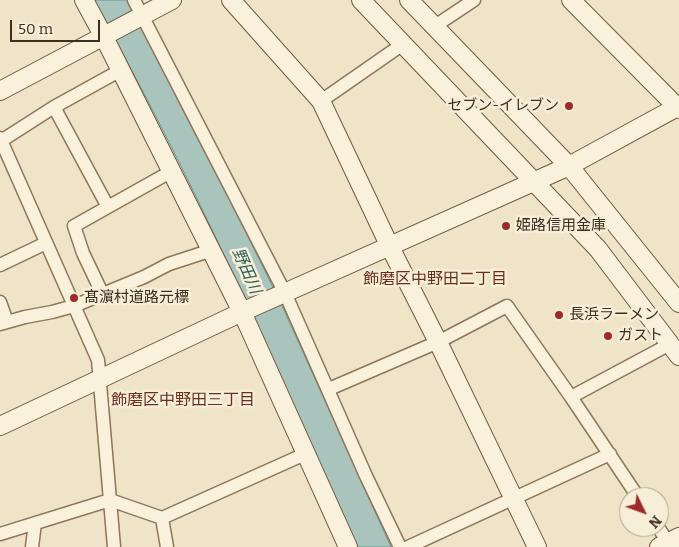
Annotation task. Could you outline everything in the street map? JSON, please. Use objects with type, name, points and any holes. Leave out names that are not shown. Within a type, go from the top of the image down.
[{"type":"street","points":[[84,0],[242,312],[348,547]]},
{"type":"street","points":[[134,0],[286,293],[366,476],[400,547]]},
{"type":"street","points":[[0,91],[172,0]]},
{"type":"street","points":[[231,0],[321,101],[512,499],[537,547]]},
{"type":"street","points":[[361,0],[598,249],[675,350],[572,396]]},
{"type":"street","points":[[410,0],[568,166],[679,303]]},
{"type":"street","points":[[435,26],[474,0]]},
{"type":"street","points":[[0,426],[242,312],[568,166],[678,107],[571,0]]},
{"type":"street","points":[[321,101],[403,44]]},
{"type":"street","points":[[114,547],[98,360],[0,140],[121,70]]},
{"type":"street","points":[[54,108],[108,207]]},
{"type":"street","points":[[102,293],[83,253],[74,226],[172,171]]},
{"type":"street","points":[[0,265],[46,243]]},
{"type":"street","points":[[0,302],[3,323],[74,306],[144,277],[169,264],[212,250]]},
{"type":"street","points":[[329,389],[438,342],[507,306],[572,396],[631,487]]},
{"type":"street","points":[[0,534],[110,500],[162,518],[305,454]]},
{"type":"street","points":[[408,547],[610,454]]},
{"type":"street","points":[[162,518],[167,547]]},
{"type":"street","points":[[32,547],[35,523]]},
{"type":"water","name":"野田川","points":[[93,0],[127,0],[211,161],[284,310],[391,547],[357,547],[199,202],[130,66]]},
{"type":"place","name":"セブン-イレブン","points":[[569,106]]},
{"type":"place","name":"姫路信用金庫","points":[[506,226]]},
{"type":"place","name":"髙濵村道路元標","points":[[74,298]]},
{"type":"place","name":"長浜ラーメン","points":[[559,315]]},
{"type":"place","name":"ガスト","points":[[608,336]]},
{"type":"district","name":"飾磨区中野田二丁目","points":[[435,280]]},
{"type":"district","name":"飾磨区中野田三丁目","points":[[183,401]]}]
